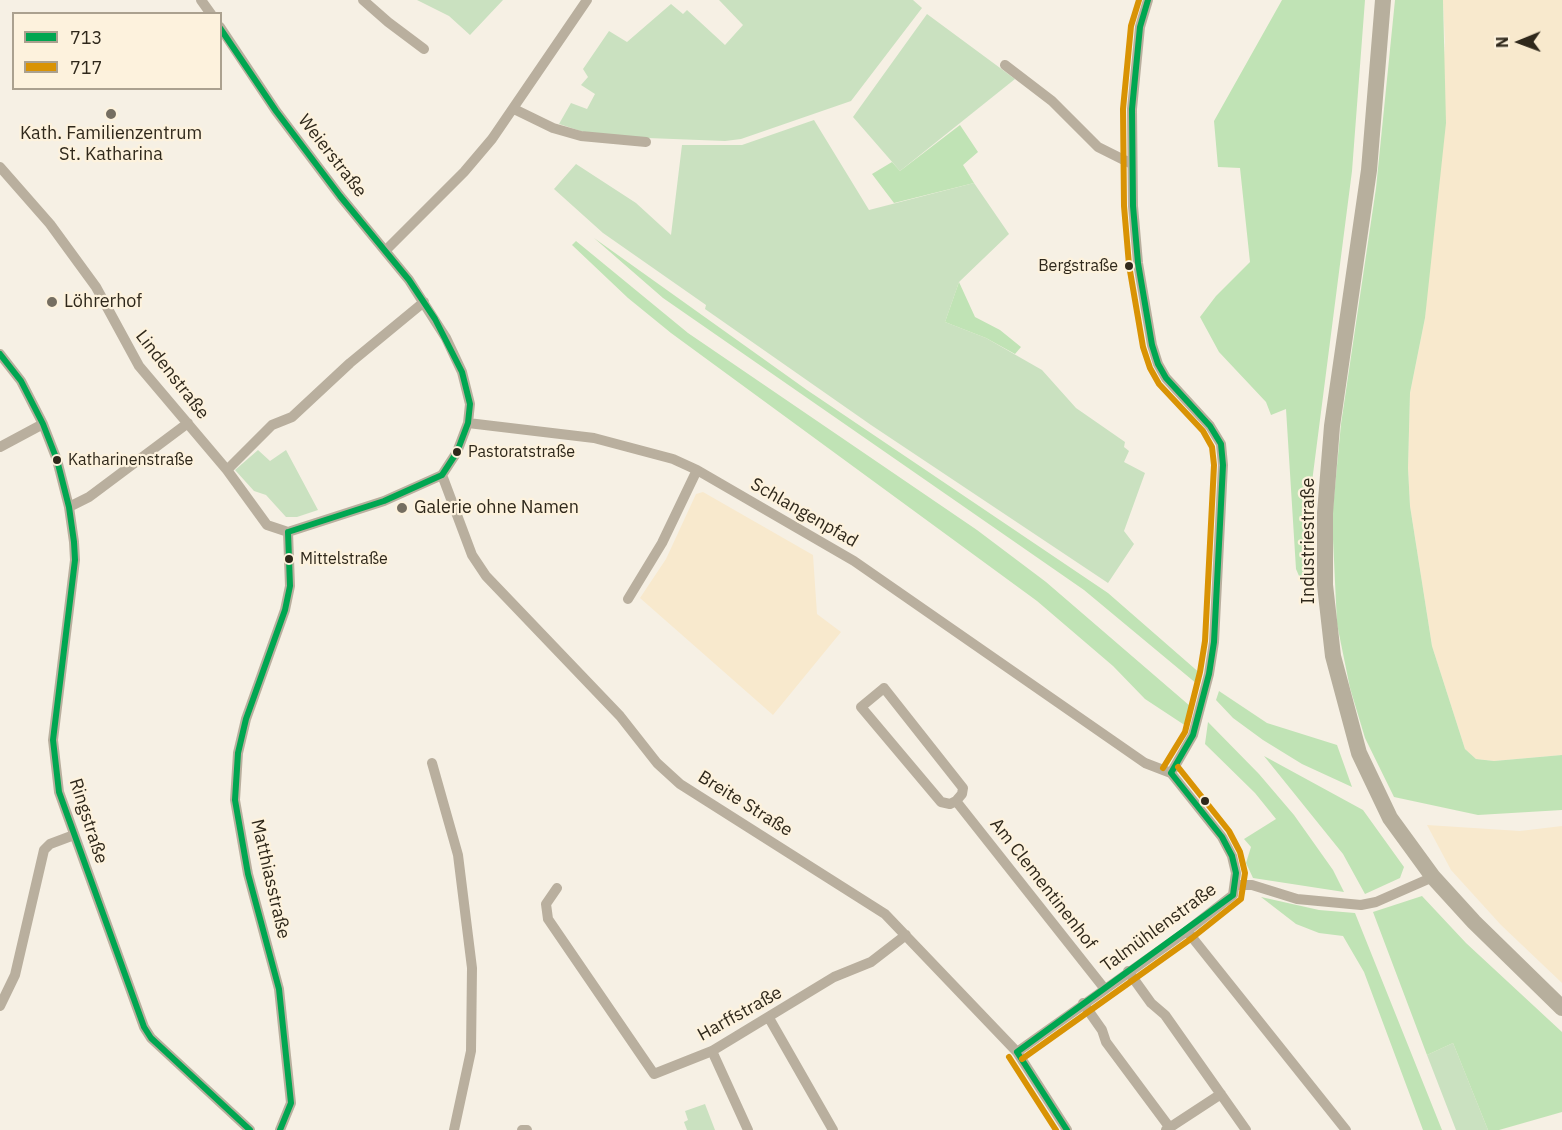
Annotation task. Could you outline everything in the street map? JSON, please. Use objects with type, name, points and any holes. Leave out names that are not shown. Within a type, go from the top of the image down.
[{"type":"main road","name":"Industriestraße","points":[[1383,0],[1369,170],[1332,426],[1325,513],[1325,585],[1333,656],[1359,753],[1390,818],[1433,877],[1474,922],[1562,1008]]},
{"type":"street","points":[[363,0],[424,49]]},
{"type":"street","points":[[386,250],[480,153],[514,109],[587,0]]},
{"type":"street","points":[[1148,0],[1140,27],[1135,66],[1132,164],[1138,263],[1152,345],[1166,378],[1210,426],[1221,444],[1223,465],[1214,642],[1209,674],[1193,735],[1171,773]]},
{"type":"street","name":"Weierstraße","points":[[222,30],[325,176],[386,250],[435,319],[462,372],[470,404],[468,423]]},
{"type":"street","points":[[1005,65],[1052,101],[1098,147],[1132,164]]},
{"type":"street","points":[[514,109],[553,129],[581,136],[646,142]]},
{"type":"street","name":"Lindenstraße","points":[[0,167],[50,224],[96,287],[139,366],[227,470],[267,525],[276,531],[288,532]]},
{"type":"street","points":[[227,470],[272,425],[292,417],[350,363],[424,302]]},
{"type":"street","name":"Ringstraße","points":[[0,354],[21,381],[43,424],[57,460],[69,507],[75,560],[53,740],[59,792],[144,1027],[152,1038],[250,1130]]},
{"type":"street","points":[[69,507],[89,497],[188,423]]},
{"type":"street","points":[[288,532],[384,501],[442,476],[457,452],[468,423]]},
{"type":"street","name":"Schlangenpfad","points":[[468,423],[594,438],[673,459],[697,470],[854,561],[1145,762],[1171,773],[1222,837],[1232,856],[1236,885]]},
{"type":"street","points":[[0,447],[43,424]]},
{"type":"street","points":[[628,599],[662,543],[697,470]]},
{"type":"street","name":"Breite Straße","points":[[442,476],[472,555],[486,576],[620,716],[657,763],[680,784],[712,805],[871,903],[906,935],[1017,1052],[1067,1130]]},
{"type":"street","name":"Matthiasstraße","points":[[280,1130],[291,1103],[279,989],[248,874],[235,800],[238,753],[246,718],[285,610],[290,586],[288,532]]},
{"type":"street","name":"Am Clementinenhof","points":[[884,688],[963,788],[962,794],[956,801],[950,804],[941,802],[865,712],[861,706],[864,702],[884,688]]},
{"type":"street","points":[[432,763],[458,855],[472,968],[471,1051],[454,1130]]},
{"type":"street","name":"Am Clementinenhof","points":[[956,801],[1104,988]]},
{"type":"street","points":[[0,1006],[15,975],[44,850],[50,844],[74,835]]},
{"type":"street","name":"Talmühlenstraße","points":[[1017,1052],[1187,931],[1233,895],[1236,885],[1252,885],[1297,899],[1361,905],[1376,902],[1433,877]]},
{"type":"street","name":"Harffstraße","points":[[556,888],[546,904],[548,919],[654,1074],[712,1051],[834,977],[871,962],[906,935]]},
{"type":"street","points":[[1187,931],[1346,1130]]},
{"type":"street","points":[[1128,971],[1151,1003],[1166,1015],[1246,1130]]},
{"type":"street","points":[[1083,1003],[1102,1030],[1106,1042],[1168,1129],[1221,1094]]},
{"type":"street","points":[[769,1018],[833,1130]]},
{"type":"street","points":[[712,1051],[748,1130]]},
{"type":"shaded area","points":[[1443,0],[1562,0],[1562,755],[1494,761],[1476,759],[1465,749],[1432,646],[1410,506],[1408,468],[1410,393],[1425,318],[1445,42]]},
{"type":"shaded area","points":[[703,492],[813,555],[817,614],[841,632],[773,715],[640,598],[666,559],[696,494]]},
{"type":"shaded area","points":[[1427,825],[1520,831],[1562,826],[1562,983],[1501,925],[1451,870]]},
{"type":"green space","points":[[417,0],[503,0],[470,35],[449,16]]},
{"type":"green space","points":[[719,0],[913,0],[922,8],[851,101],[741,139],[725,141],[596,136],[559,124],[571,103],[587,109],[595,94],[581,85],[588,77],[583,69],[609,31],[627,42],[671,4],[683,14],[687,10],[725,45],[743,25]]},
{"type":"green space","points":[[1282,0],[1365,0],[1352,171],[1308,513],[1311,581],[1303,585],[1296,569],[1286,409],[1271,415],[1266,402],[1219,352],[1200,317],[1216,296],[1250,262],[1240,168],[1218,167],[1214,121]]},
{"type":"green space","points":[[1395,0],[1443,0],[1446,123],[1425,318],[1410,393],[1408,468],[1410,506],[1432,646],[1465,749],[1476,759],[1494,761],[1562,755],[1562,810],[1478,815],[1394,797],[1365,738],[1350,688],[1337,624],[1332,518],[1341,424],[1376,188]]},
{"type":"green space","points":[[927,14],[1015,79],[900,171],[853,117]]},
{"type":"green space","points":[[814,120],[869,210],[974,183],[1009,234],[959,282],[945,322],[986,338],[1042,370],[1076,408],[1125,442],[1124,447],[1129,451],[1124,462],[1145,473],[1124,531],[1134,544],[1108,583],[871,425],[705,309],[706,305],[603,233],[554,189],[576,164],[636,203],[671,235],[682,145],[742,145]]},
{"type":"green space","points":[[960,125],[978,152],[963,165],[974,183],[894,203],[872,174],[892,162],[900,171]]},
{"type":"green space","points":[[594,238],[807,390],[1108,593],[1202,675],[1197,684],[1084,590],[663,298]]},
{"type":"green space","points":[[576,241],[688,333],[977,530],[1046,582],[1190,706],[1186,726],[1145,699],[1113,666],[1037,601],[671,333],[628,298],[572,245]]},
{"type":"green space","points":[[959,282],[975,317],[1000,330],[1021,347],[1015,354],[986,338],[945,322]]},
{"type":"green space","points":[[258,450],[270,461],[286,450],[318,510],[297,517],[286,517],[266,495],[254,491],[235,470]]},
{"type":"green space","points":[[1219,691],[1267,723],[1337,745],[1352,787],[1302,764],[1263,740],[1233,718],[1216,700]]},
{"type":"green space","points":[[1208,722],[1259,774],[1294,815],[1333,870],[1344,892],[1253,878],[1246,863],[1251,847],[1244,839],[1276,819],[1255,793],[1205,744]]},
{"type":"green space","points":[[1264,756],[1363,810],[1404,867],[1400,878],[1365,894],[1343,854]]},
{"type":"green space","points":[[1422,896],[1466,943],[1562,1032],[1562,1112],[1499,1130],[1488,1130],[1453,1043],[1427,1055],[1373,912]]},
{"type":"green space","points":[[1261,897],[1319,910],[1355,913],[1442,1130],[1423,1130],[1364,972],[1343,936],[1319,933],[1296,924]]},
{"type":"green space","points":[[1453,1043],[1488,1130],[1456,1130],[1427,1055]]},
{"type":"green space","points":[[705,1104],[715,1130],[687,1130],[684,1122],[688,1120],[685,1111]]},
{"type":"transit line","name":"717","points":[[1139,0],[1131,26],[1123,109],[1124,206],[1129,265],[1143,347],[1150,368],[1159,384],[1203,431],[1212,447],[1214,465],[1205,641],[1200,672],[1185,732],[1163,768]]},
{"type":"transit line","name":"713","points":[[1148,0],[1140,27],[1132,109],[1133,206],[1138,263],[1152,345],[1158,364],[1166,378],[1210,426],[1221,444],[1223,465],[1214,642],[1209,674],[1193,735],[1171,773]]},
{"type":"transit line","name":"713","points":[[222,31],[276,111],[340,196],[409,280],[435,319],[462,372],[470,404],[468,423],[457,452],[442,475],[384,501],[288,532]]},
{"type":"transit line","name":"713","points":[[0,354],[21,381],[43,424],[57,460],[69,507],[74,542],[75,560],[53,740],[59,792],[144,1027],[151,1038],[250,1130]]},
{"type":"transit line","name":"713","points":[[280,1130],[291,1103],[279,989],[248,874],[235,800],[238,753],[246,719],[285,610],[290,586],[288,532]]},
{"type":"transit line","name":"717","points":[[1022,1059],[1192,938],[1241,899],[1245,873],[1240,852],[1229,831],[1178,767]]},
{"type":"transit line","name":"713","points":[[1017,1052],[1233,895],[1236,873],[1232,856],[1222,837],[1171,773]]},
{"type":"transit line","name":"713","points":[[1017,1052],[1067,1130]]},
{"type":"transit line","name":"717","points":[[1009,1057],[1056,1130]]},
{"type":"place","name":"Kath. Familienzentrum St. Katharina","points":[[111,114]]},
{"type":"place","name":"Bergstraße","points":[[1129,266]]},
{"type":"place","name":"Löhrerhof","points":[[52,302]]},
{"type":"place","name":"Pastoratstraße","points":[[457,452]]},
{"type":"place","name":"Katharinenstraße","points":[[57,460]]},
{"type":"place","name":"Galerie ohne Namen","points":[[402,508]]},
{"type":"place","name":"Mittelstraße","points":[[289,559]]}]
